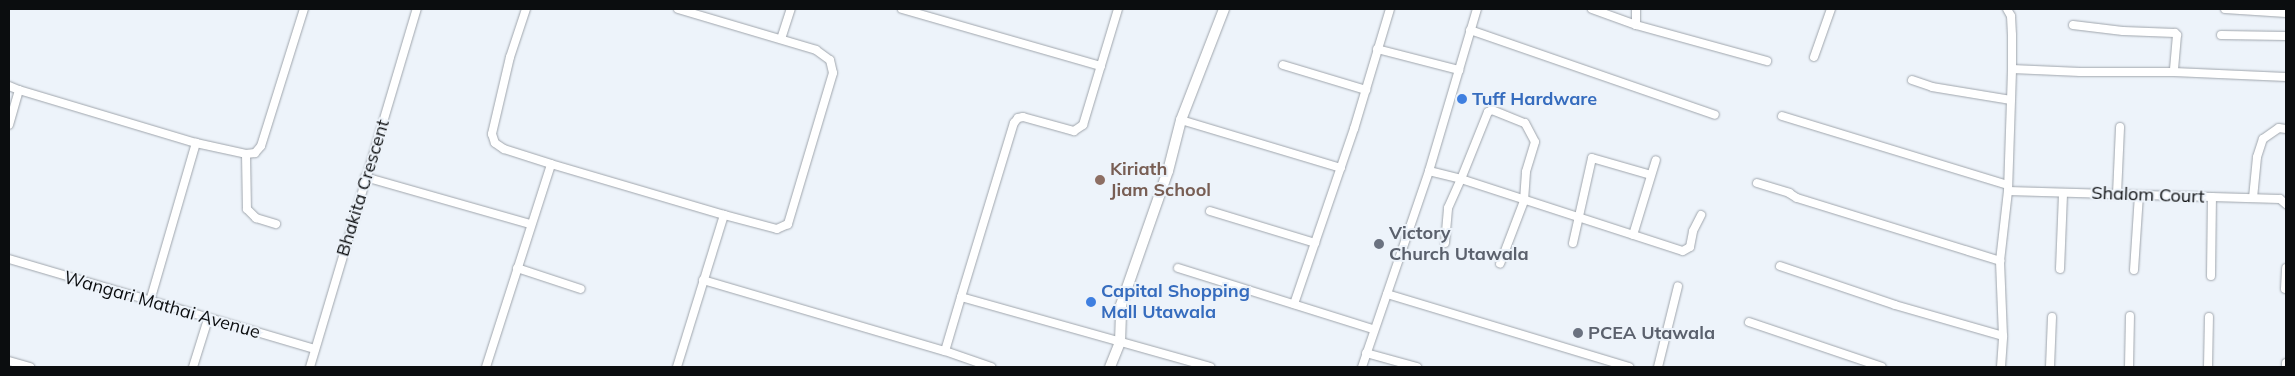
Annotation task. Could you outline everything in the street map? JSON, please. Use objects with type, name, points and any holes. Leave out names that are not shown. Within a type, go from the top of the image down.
[{"type":"street","points":[[9,86],[196,143],[246,154],[255,152],[261,146],[304,9]]},
{"type":"street","name":"Bhakita Crescent","points":[[310,367],[416,9]]},
{"type":"street","points":[[526,9],[510,57],[492,134],[495,143],[504,149],[551,164],[777,229],[788,224],[833,74],[830,60],[824,54],[781,39],[678,9]]},
{"type":"street","points":[[781,39],[791,9]]},
{"type":"street","points":[[902,9],[1101,66]]},
{"type":"street","points":[[944,351],[1014,123],[1018,118],[1024,117],[1074,131],[1083,125],[1118,9]]},
{"type":"street","points":[[1110,367],[1120,342],[1121,304],[1168,172],[1181,120],[1224,9]]},
{"type":"street","points":[[1294,304],[1366,90],[1388,9]]},
{"type":"street","points":[[1362,367],[1373,329],[1387,294],[1429,171],[1477,9]]},
{"type":"street","points":[[1592,9],[1636,25],[1766,61]]},
{"type":"street","points":[[1636,9],[1636,25]]},
{"type":"street","points":[[1814,57],[1831,9]]},
{"type":"street","points":[[2002,367],[2003,336],[2000,261],[2008,188],[2012,69],[2011,16],[2007,9]]},
{"type":"street","points":[[2225,9],[2286,13]]},
{"type":"street","points":[[2073,25],[2122,31],[2175,33],[2177,35],[2174,72]]},
{"type":"street","points":[[1470,30],[1715,115]]},
{"type":"street","points":[[2221,35],[2286,36]]},
{"type":"street","points":[[1378,49],[1459,70]]},
{"type":"street","points":[[1284,65],[1366,90]]},
{"type":"street","points":[[2012,69],[2080,72],[2174,72],[2286,77]]},
{"type":"street","points":[[1912,80],[1932,88],[2011,100]]},
{"type":"street","points":[[9,126],[19,90]]},
{"type":"street","points":[[1445,243],[1448,208],[1462,179],[1488,112],[1492,110],[1524,123],[1535,142],[1526,172],[1524,201],[1500,264]]},
{"type":"street","name":"Shalom Court","points":[[1782,116],[2008,188],[2063,192],[2280,199],[2286,204]]},
{"type":"street","points":[[1181,120],[1341,168]]},
{"type":"street","points":[[2117,194],[2120,127]]},
{"type":"street","points":[[2253,198],[2257,156],[2263,139],[2279,128],[2286,129]]},
{"type":"street","points":[[150,301],[196,143]]},
{"type":"street","points":[[246,154],[247,209],[256,218],[276,224]]},
{"type":"street","points":[[1573,242],[1580,218],[1584,190],[1592,158],[1651,175]]},
{"type":"street","points":[[1633,235],[1656,160]]},
{"type":"street","points":[[486,367],[530,224],[551,164]]},
{"type":"street","points":[[1429,171],[1462,179],[1524,201],[1683,251],[1688,250],[1693,231],[1701,214]]},
{"type":"street","points":[[365,178],[530,224]]},
{"type":"street","points":[[1757,183],[1789,193],[1797,198],[2000,261]]},
{"type":"street","points":[[2060,269],[2063,192]]},
{"type":"street","points":[[2134,270],[2139,195]]},
{"type":"street","points":[[2211,276],[2212,197]]},
{"type":"street","points":[[1210,211],[1315,243]]},
{"type":"street","points":[[677,367],[724,214]]},
{"type":"street","name":"Wangari Mathai Avenue","points":[[9,259],[315,349]]},
{"type":"street","points":[[1780,266],[1895,305],[2003,336]]},
{"type":"street","points":[[517,268],[581,289]]},
{"type":"street","points":[[1178,268],[1373,329]]},
{"type":"street","points":[[2285,289],[2286,268]]},
{"type":"street","points":[[703,280],[944,351],[991,367]]},
{"type":"street","points":[[1658,367],[1678,286]]},
{"type":"street","points":[[1387,294],[1629,367]]},
{"type":"street","points":[[961,297],[1210,367]]},
{"type":"street","points":[[2129,367],[2130,316]]},
{"type":"street","points":[[2208,367],[2209,316]]},
{"type":"street","points":[[2050,367],[2052,317]]},
{"type":"street","points":[[193,367],[208,319]]},
{"type":"street","points":[[1749,322],[1882,367]]},
{"type":"street","points":[[1366,353],[1417,367]]},
{"type":"street","points":[[9,361],[30,367]]},
{"type":"place","name":"Tuff Hardware","points":[[1462,99]]},
{"type":"place","name":"Kiriath Jiam School","points":[[1100,180]]},
{"type":"place","name":"Victory Church Utawala","points":[[1379,244]]},
{"type":"place","name":"Capital Shopping Mall Utawala","points":[[1091,302]]},
{"type":"place","name":"PCEA Utawala","points":[[1578,333]]}]
